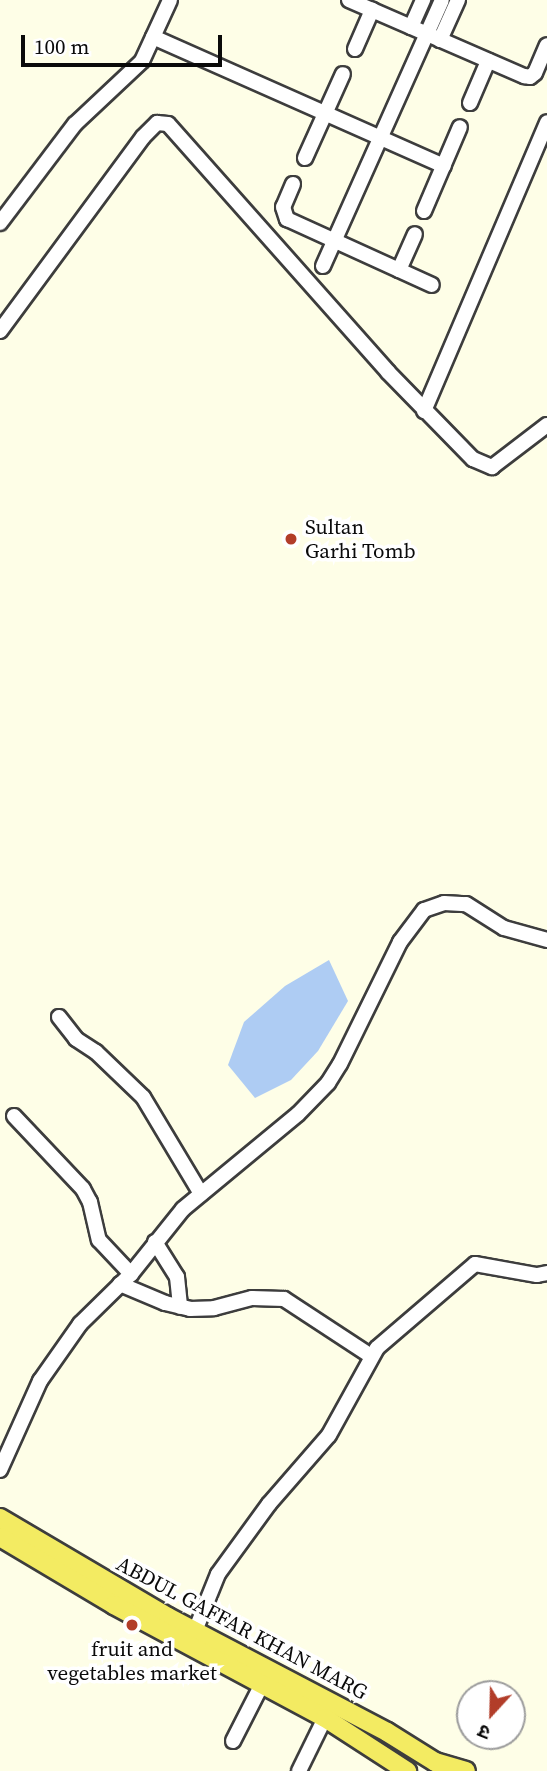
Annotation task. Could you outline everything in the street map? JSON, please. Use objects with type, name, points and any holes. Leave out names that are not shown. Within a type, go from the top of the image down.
[{"type":"main road","name":"ABDUL GAFFAR KHAN MARG","points":[[0,1518],[195,1631],[387,1732],[441,1766],[466,1771]]},
{"type":"main road","name":"ABDUL GAFFAR KHAN MARG","points":[[0,1537],[114,1605],[326,1718],[407,1771]]},
{"type":"street","points":[[0,223],[75,124],[101,97],[133,73],[170,0]]},
{"type":"street","points":[[349,0],[530,77],[547,45]]},
{"type":"street","points":[[411,27],[423,0]]},
{"type":"street","points":[[433,37],[442,0]]},
{"type":"street","points":[[323,265],[380,138],[433,37],[458,0]]},
{"type":"street","points":[[355,49],[372,10]]},
{"type":"street","points":[[153,37],[444,166]]},
{"type":"street","points":[[470,103],[488,61]]},
{"type":"street","points":[[305,158],[343,74]]},
{"type":"street","points":[[424,411],[547,122]]},
{"type":"street","points":[[0,331],[143,137],[157,123],[168,124],[424,411],[473,459],[492,467],[547,425]]},
{"type":"street","points":[[424,211],[460,127]]},
{"type":"street","points":[[293,184],[283,207],[284,216],[432,285]]},
{"type":"street","points":[[399,270],[415,234]]},
{"type":"street","points":[[0,1469],[51,1361],[80,1324],[126,1279],[155,1242],[201,1194],[298,1114],[328,1083],[400,942],[424,910],[444,903],[467,904],[504,928],[547,940]]},
{"type":"street","points":[[59,1017],[76,1039],[96,1052],[143,1097],[201,1194]]},
{"type":"street","points":[[14,1116],[83,1189],[90,1202],[99,1240],[126,1279],[180,1307],[214,1308],[252,1298],[284,1299],[371,1356]]},
{"type":"street","points":[[155,1242],[177,1277],[180,1307]]},
{"type":"street","points":[[195,1631],[218,1574],[270,1504],[329,1435],[371,1356],[403,1324],[475,1264],[537,1275],[547,1273]]},
{"type":"street","points":[[233,1741],[262,1684]]},
{"type":"street","points":[[299,1771],[326,1718]]},
{"type":"water","points":[[329,960],[348,1001],[318,1051],[291,1080],[255,1098],[228,1065],[244,1022],[285,986]]},
{"type":"place","name":"Sultan Garhi Tomb","points":[[291,539]]},
{"type":"place","name":"fruit and vegetables market","points":[[132,1625]]}]
